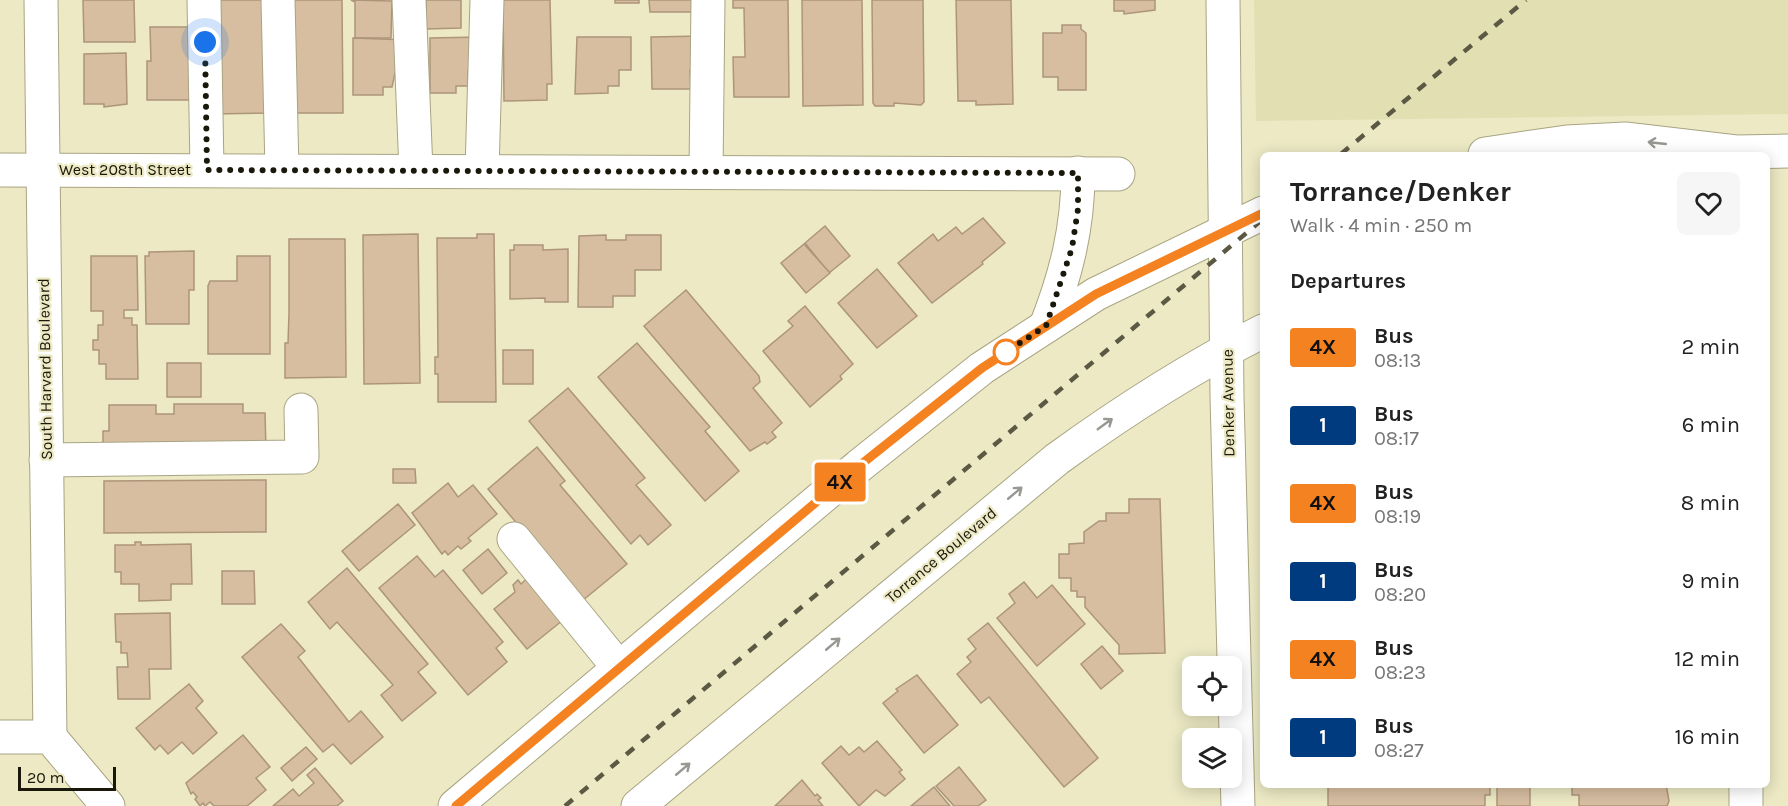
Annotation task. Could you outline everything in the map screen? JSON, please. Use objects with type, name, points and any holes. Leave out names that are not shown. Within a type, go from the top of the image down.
[{"type":"street","name":"South Harvard Boulevard","points":[[41,0],[50,737]]},
{"type":"street","points":[[204,0],[207,170]]},
{"type":"street","points":[[278,0],[282,170]]},
{"type":"street","points":[[409,0],[416,171]]},
{"type":"street","points":[[482,171],[487,0]]},
{"type":"street","points":[[706,172],[708,0]]},
{"type":"street","name":"Denker Avenue","points":[[1222,0],[1227,350],[1238,806]]},
{"type":"street","points":[[1499,152],[1567,142],[1625,139],[1719,152]]},
{"type":"street","points":[[1770,152],[1788,151]]},
{"type":"street","name":"West 208th Street","points":[[0,170],[1118,174]]},
{"type":"street","points":[[1046,326],[1072,248],[1078,209],[1078,173]]},
{"type":"street","points":[[456,806],[859,466],[982,368],[1096,294],[1260,214]]},
{"type":"street","name":"Torrance Boulevard","points":[[638,806],[1058,459],[1119,414],[1227,350],[1260,334]]},
{"type":"street","points":[[46,460],[302,458],[301,410]]},
{"type":"street","points":[[514,539],[619,668]]},
{"type":"street","points":[[0,737],[50,737],[108,806]]},
{"type":"street","points":[[1746,788],[1746,806]]},
{"type":"shaded area","points":[[1254,0],[1788,0],[1788,114],[1256,121]]},
{"type":"building","points":[[83,0],[134,0],[135,42],[84,42]]},
{"type":"building","points":[[211,0],[268,0],[269,113],[212,114]]},
{"type":"building","points":[[286,0],[342,0],[343,113],[295,113]]},
{"type":"building","points":[[351,0],[392,1],[391,38],[355,38],[355,2]]},
{"type":"building","points":[[426,0],[461,0],[461,28],[426,29]]},
{"type":"building","points":[[503,0],[550,0],[552,84],[547,84],[547,100],[504,101]]},
{"type":"building","points":[[615,0],[639,0],[639,3],[615,3]]},
{"type":"building","points":[[649,0],[692,0],[692,12],[650,12]]},
{"type":"building","points":[[733,0],[788,0],[789,97],[734,97],[733,57],[745,57],[744,8],[733,8]]},
{"type":"building","points":[[802,0],[862,0],[863,105],[803,106]]},
{"type":"building","points":[[872,0],[923,0],[924,102],[921,105],[894,103],[894,106],[875,106],[873,103]]},
{"type":"building","points":[[956,0],[1011,0],[1013,104],[976,105],[976,101],[958,101]]},
{"type":"building","points":[[1114,0],[1155,0],[1155,10],[1124,14],[1124,11],[1114,11]]},
{"type":"building","points":[[1062,25],[1081,25],[1081,29],[1086,33],[1086,90],[1058,90],[1058,77],[1043,77],[1043,33],[1062,33]]},
{"type":"building","points":[[150,27],[195,27],[191,100],[147,100],[147,61],[151,61]]},
{"type":"building","points":[[703,36],[703,69],[690,70],[691,89],[652,89],[651,37]]},
{"type":"building","points":[[482,37],[483,71],[468,71],[468,86],[456,86],[456,93],[430,93],[430,38]]},
{"type":"building","points":[[577,37],[631,37],[631,70],[619,70],[619,86],[608,86],[608,93],[575,94]]},
{"type":"building","points":[[353,38],[408,40],[408,73],[395,73],[392,87],[383,87],[383,95],[353,95]]},
{"type":"building","points":[[126,53],[127,104],[104,107],[104,104],[84,104],[84,54]]},
{"type":"building","points":[[983,218],[1005,243],[982,262],[983,264],[932,303],[898,263],[933,234],[938,241],[956,227],[962,234]]},
{"type":"building","points":[[825,226],[850,256],[829,273],[805,243]]},
{"type":"building","points":[[418,234],[420,383],[364,384],[363,235]]},
{"type":"building","points":[[477,234],[494,234],[496,402],[438,402],[438,374],[435,374],[435,357],[438,357],[437,238],[477,238]]},
{"type":"building","points":[[606,235],[606,240],[626,240],[626,235],[661,235],[661,270],[635,270],[635,296],[613,296],[613,307],[578,307],[579,236]]},
{"type":"building","points":[[289,239],[345,239],[346,377],[285,378],[285,343],[288,343],[289,313]]},
{"type":"building","points":[[804,244],[830,273],[806,293],[781,263]]},
{"type":"building","points":[[514,245],[543,245],[543,250],[568,249],[568,302],[545,302],[545,298],[510,299],[510,250],[514,250]]},
{"type":"building","points":[[194,251],[194,290],[189,290],[189,324],[146,324],[145,256],[149,256],[149,252]]},
{"type":"building","points":[[91,256],[137,256],[138,310],[124,310],[124,318],[132,318],[132,325],[137,325],[138,379],[106,379],[106,364],[99,364],[99,350],[93,350],[93,340],[98,340],[98,325],[103,325],[103,311],[91,311]]},
{"type":"building","points":[[237,256],[270,256],[270,354],[208,354],[208,286],[210,281],[237,281]]},
{"type":"building","points":[[877,269],[917,316],[877,348],[838,303]]},
{"type":"building","points":[[686,290],[759,376],[760,382],[753,388],[782,423],[772,432],[776,437],[767,444],[765,442],[750,451],[644,326]]},
{"type":"building","points":[[805,306],[853,364],[840,376],[842,379],[810,407],[763,351],[793,326],[788,321]]},
{"type":"building","points":[[637,343],[710,427],[705,431],[739,471],[705,501],[598,377]]},
{"type":"building","points":[[503,350],[533,350],[533,384],[503,384]]},
{"type":"building","points":[[167,363],[201,363],[201,397],[167,397]]},
{"type":"building","points":[[568,388],[645,478],[636,485],[671,525],[648,545],[640,535],[631,544],[529,421]]},
{"type":"building","points":[[174,404],[243,404],[243,413],[265,413],[266,451],[103,451],[103,431],[109,431],[109,405],[156,405],[156,414],[174,414]]},
{"type":"building","points":[[537,447],[565,481],[560,485],[627,564],[582,601],[488,489]]},
{"type":"building","points":[[393,469],[415,469],[416,483],[393,483]]},
{"type":"building","points":[[266,480],[266,532],[104,533],[104,481]]},
{"type":"building","points":[[448,483],[458,497],[473,485],[497,514],[468,538],[471,541],[461,549],[458,546],[448,555],[445,551],[442,554],[412,513]]},
{"type":"building","points":[[1129,499],[1160,499],[1165,653],[1119,654],[1119,645],[1085,607],[1085,597],[1077,597],[1077,591],[1071,591],[1071,578],[1059,578],[1059,554],[1069,554],[1069,544],[1084,543],[1084,532],[1099,521],[1106,521],[1106,513],[1129,513]]},
{"type":"building","points":[[398,504],[415,525],[359,571],[342,551]]},
{"type":"building","points":[[135,542],[141,542],[141,545],[191,544],[192,584],[171,584],[171,600],[139,601],[139,584],[121,584],[121,572],[115,572],[115,545],[135,545]]},
{"type":"building","points":[[488,549],[507,573],[482,594],[463,570]]},
{"type":"building","points":[[417,556],[435,577],[443,570],[503,642],[496,648],[507,662],[468,695],[379,588]]},
{"type":"building","points":[[347,568],[428,664],[418,672],[436,693],[402,721],[381,695],[393,685],[337,622],[330,629],[308,602]]},
{"type":"building","points":[[222,571],[254,571],[255,604],[222,604]]},
{"type":"building","points":[[533,573],[568,616],[527,649],[494,609],[515,592],[513,585],[518,580],[521,584]]},
{"type":"building","points":[[1024,582],[1037,598],[1052,585],[1085,624],[1037,666],[997,618],[1015,603],[1009,594]]},
{"type":"building","points":[[170,613],[171,669],[149,669],[150,699],[118,699],[117,667],[128,667],[127,653],[121,653],[121,642],[116,642],[115,614]]},
{"type":"building","points":[[988,623],[1098,758],[1064,787],[989,697],[981,703],[957,674],[971,662],[967,657],[976,649],[968,639]]},
{"type":"building","points":[[281,624],[305,651],[298,657],[349,722],[361,711],[383,737],[351,764],[333,744],[323,752],[242,657]]},
{"type":"building","points":[[1102,646],[1123,671],[1101,689],[1081,664]]},
{"type":"building","points":[[917,675],[958,725],[924,753],[883,703],[898,691],[896,689]]},
{"type":"building","points":[[189,684],[203,701],[196,708],[217,733],[193,754],[182,742],[168,754],[160,745],[155,750],[136,728]]},
{"type":"building","points":[[243,735],[270,767],[256,778],[266,790],[247,806],[214,806],[210,802],[205,806],[203,803],[200,806],[195,799],[197,797],[193,792],[191,794],[186,783]]},
{"type":"building","points":[[877,741],[902,770],[899,772],[905,779],[885,796],[876,790],[859,806],[822,763],[841,746],[849,755],[859,747],[864,752]]},
{"type":"building","points":[[306,747],[317,759],[292,781],[281,768]]},
{"type":"building","points":[[959,767],[986,800],[978,806],[954,806],[936,786]]},
{"type":"building","points":[[315,768],[343,801],[337,806],[273,806],[293,789],[299,796],[314,783],[307,775]]},
{"type":"building","points":[[802,780],[815,796],[817,794],[821,798],[818,800],[823,806],[775,806]]},
{"type":"building","points":[[934,787],[950,806],[911,806]]},
{"type":"building","points":[[1328,788],[1490,788],[1490,795],[1485,795],[1485,806],[1328,806]]},
{"type":"building","points":[[1497,788],[1530,788],[1530,806],[1497,806]]},
{"type":"building","points":[[1572,788],[1667,788],[1669,801],[1667,806],[1579,806],[1579,795],[1572,795]]},
{"type":"railway","points":[[1343,152],[1526,0]]},
{"type":"railway","points":[[565,806],[1260,222]]},
{"type":"bus line","name":"4X","points":[[456,806],[859,466],[982,368],[1096,294],[1260,214]]},
{"type":"route","points":[[205,42],[207,170],[1078,173],[1078,209],[1072,248],[1063,281],[1046,326],[1006,352]]}]
